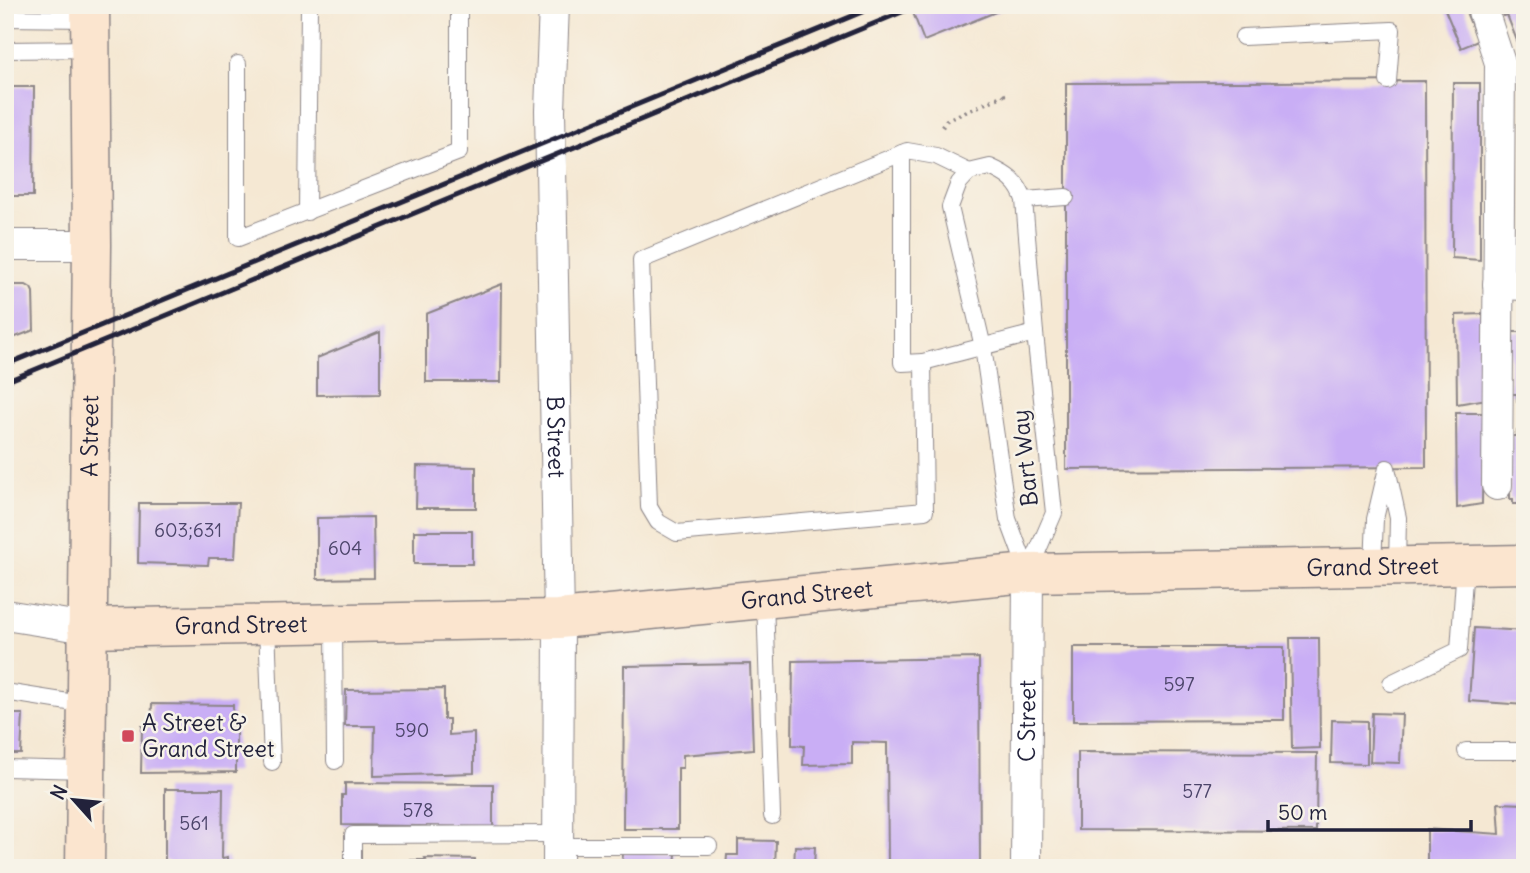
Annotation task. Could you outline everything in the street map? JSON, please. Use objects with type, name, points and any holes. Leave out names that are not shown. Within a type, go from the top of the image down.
[{"type":"street","name":"B Street","points":[[554,5],[550,110],[559,619],[558,849]]},
{"type":"street","points":[[1480,5],[1500,63],[1511,285],[1497,485]]},
{"type":"street","name":"A Street","points":[[86,867],[92,245],[90,25]]},
{"type":"street","points":[[5,245],[92,245]]},
{"type":"street","name":"Grand Street","points":[[87,628],[559,619],[1028,573],[1525,564]]},
{"type":"street","name":"C Street","points":[[1026,868],[1028,573]]},
{"type":"street","points":[[5,615],[87,628]]},
{"type":"lane","points":[[307,212],[309,5]]},
{"type":"lane","points":[[239,64],[238,237],[458,152],[459,5]]},
{"type":"lane","points":[[5,18],[90,25]]},
{"type":"lane","points":[[5,50],[90,25]]},
{"type":"lane","points":[[1243,37],[1392,30],[1388,81]]},
{"type":"lane","points":[[923,362],[925,511],[677,533],[658,522],[649,507],[641,260],[907,151],[936,156],[969,172],[990,167],[1008,175],[1020,187],[1024,200],[1066,197]]},
{"type":"lane","points":[[902,153],[902,363],[923,362],[1035,333]]},
{"type":"lane","name":"Bart Way","points":[[969,172],[959,183],[950,206],[983,347],[1008,520],[1028,573]]},
{"type":"lane","name":"Bart Way","points":[[1024,200],[1054,513],[1028,573]]},
{"type":"lane","points":[[1391,683],[1459,650],[1465,565]]},
{"type":"lane","points":[[765,599],[772,816]]},
{"type":"lane","points":[[334,624],[335,761]]},
{"type":"lane","points":[[267,625],[272,762]]},
{"type":"lane","points":[[5,692],[87,705]]},
{"type":"lane","points":[[1465,751],[1525,751]]},
{"type":"lane","points":[[5,768],[86,770]]},
{"type":"lane","points":[[353,868],[352,835],[558,849],[709,846]]},
{"type":"path","points":[[942,127],[947,120],[1004,95],[1001,90]]},
{"type":"building","points":[[910,5],[1013,5],[924,41]]},
{"type":"building","points":[[1443,5],[1463,5],[1478,41],[1461,48]]},
{"type":"building","points":[[1498,5],[1525,5],[1525,49],[1521,51],[1507,15],[1503,16]]},
{"type":"building","points":[[1425,81],[1426,467],[1066,469],[1066,83]]},
{"type":"building","points":[[1453,83],[1480,83],[1480,260],[1452,258]]},
{"type":"building","points":[[5,87],[34,87],[33,196],[5,196]]},
{"type":"building","points":[[502,284],[501,382],[426,382],[426,314]]},
{"type":"building","points":[[5,285],[26,285],[31,288],[34,330],[5,341]]},
{"type":"building","points":[[1483,314],[1487,399],[1457,404],[1456,315]]},
{"type":"building","points":[[1521,324],[1525,324],[1525,401],[1517,401],[1517,394],[1510,394],[1510,332],[1522,332]]},
{"type":"building","points":[[380,332],[380,394],[317,395],[317,358]]},
{"type":"building","points":[[1456,413],[1483,413],[1482,504],[1457,508]]},
{"type":"building","points":[[1517,430],[1525,430],[1525,508],[1522,508],[1522,504],[1513,504],[1513,499],[1510,499],[1510,436],[1517,436]]},
{"type":"building","points":[[417,466],[476,467],[476,508],[416,508]]},
{"type":"building","points":[[139,503],[238,503],[235,558],[209,558],[208,565],[138,563]]},
{"type":"building","points":[[373,517],[374,578],[317,579],[317,518]]},
{"type":"building","points":[[414,531],[472,531],[472,564],[414,564]]},
{"type":"building","points":[[1474,628],[1525,631],[1525,705],[1469,701]]},
{"type":"building","points":[[1290,638],[1319,638],[1320,748],[1292,749]]},
{"type":"building","points":[[1073,647],[1284,647],[1284,720],[1073,721]]},
{"type":"building","points":[[979,658],[980,868],[888,868],[887,743],[852,742],[852,764],[803,765],[804,746],[792,745],[793,661]]},
{"type":"building","points":[[750,664],[753,749],[683,755],[683,768],[678,768],[678,829],[623,829],[624,666]]},
{"type":"building","points":[[444,689],[444,719],[449,719],[449,735],[474,733],[474,773],[374,776],[375,726],[345,726],[346,690]]},
{"type":"building","points":[[152,704],[233,705],[236,772],[141,773],[142,726],[151,726]]},
{"type":"building","points":[[1372,713],[1402,714],[1400,763],[1370,762]]},
{"type":"building","points":[[5,714],[23,714],[21,754],[5,754]]},
{"type":"building","points":[[1332,720],[1367,721],[1367,764],[1331,763]]},
{"type":"building","points":[[1078,752],[1317,753],[1316,831],[1078,830]]},
{"type":"building","points":[[345,783],[493,784],[493,827],[342,825],[342,795],[345,795]]},
{"type":"building","points":[[165,789],[223,789],[222,858],[228,857],[228,868],[169,868],[169,861],[165,861]]},
{"type":"building","points":[[1498,803],[1525,804],[1525,868],[1427,868],[1427,829],[1500,834]]},
{"type":"building","points":[[738,840],[776,841],[775,867],[726,868],[727,855],[738,855]]},
{"type":"building","points":[[795,846],[815,847],[814,868],[794,868]]},
{"type":"building","points":[[623,852],[676,853],[675,868],[622,868]]},
{"type":"building","points":[[425,858],[475,859],[475,868],[411,868],[411,860],[426,860]]},
{"type":"railway","points":[[5,365],[879,5]]},
{"type":"railway","points":[[5,382],[919,5]]},
{"type":"place","name":"A Street & Grand Street","points":[[128,736]]}]
